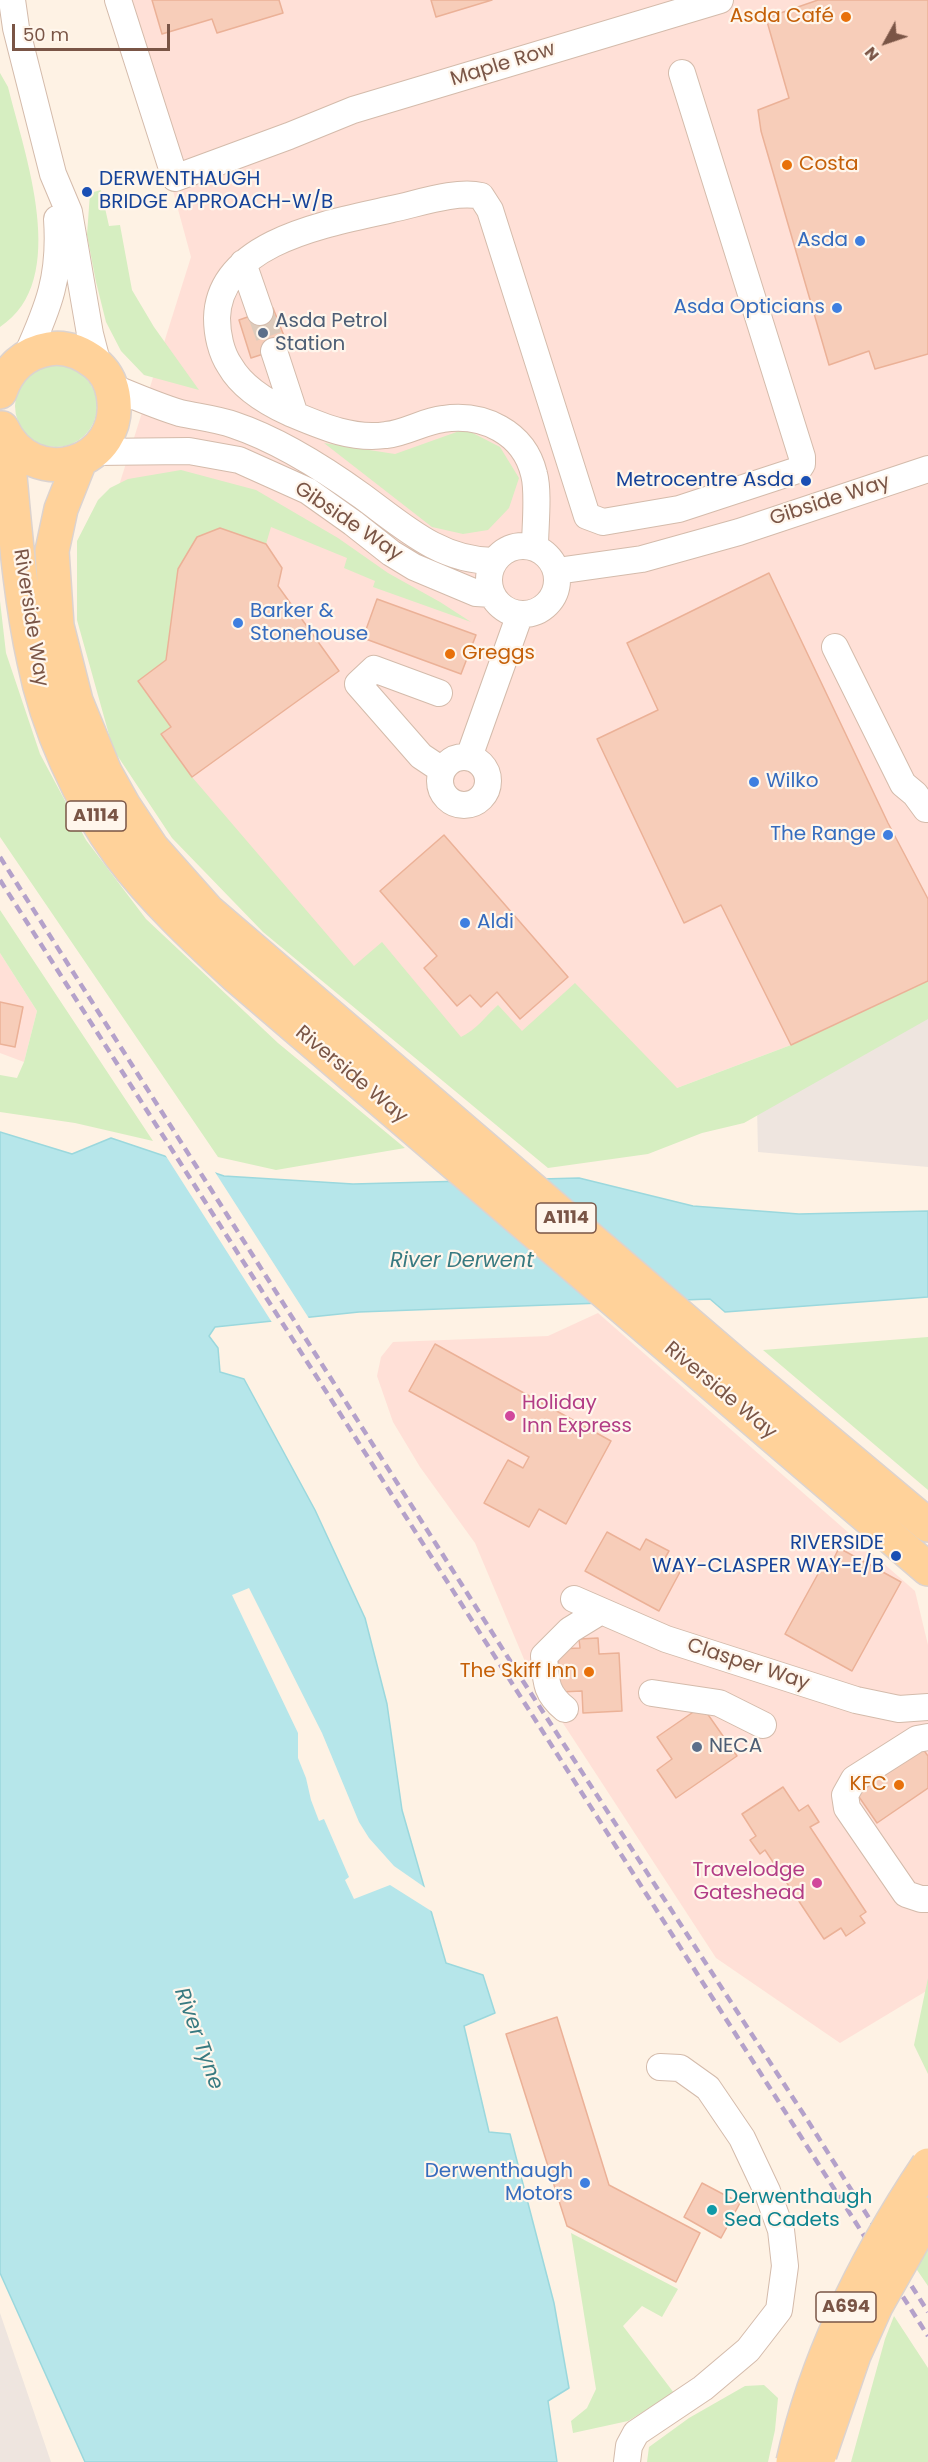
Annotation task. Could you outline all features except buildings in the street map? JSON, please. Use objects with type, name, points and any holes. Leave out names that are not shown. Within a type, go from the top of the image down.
[{"type":"main road","points":[[10,370],[40,350],[56,348],[71,350],[86,356],[105,376]]},
{"type":"main road","name":"Riverside Way","points":[[105,376],[115,405],[113,422],[106,438],[87,456],[61,509],[52,550],[57,626],[76,701],[105,772],[152,848],[208,911],[383,1082],[727,1377],[928,1569]]},
{"type":"main road","points":[[2,428],[16,450],[39,462],[64,465],[87,456]]},
{"type":"main road","name":"Riverside Way","points":[[2,428],[34,663],[47,709],[76,781],[92,809],[119,853],[145,886],[236,976],[383,1082]]},
{"type":"main road","name":"Riverside Way","points":[[727,1377],[928,1525]]},
{"type":"main road","name":"A694","points":[[793,2462],[810,2400],[831,2342],[854,2290],[879,2243],[928,2165]]},
{"type":"main road","name":"A694","points":[[818,2462],[834,2410],[876,2306],[928,2214]]},
{"type":"street","points":[[12,0],[16,28],[53,174],[69,212],[90,334],[105,376]]},
{"type":"street","name":"Maple Row","points":[[118,0],[175,178],[290,136],[353,110],[720,0]]},
{"type":"street","points":[[535,547],[535,476],[526,453],[511,436],[477,418],[442,418],[386,435],[362,435],[340,432],[295,415],[258,394],[242,381],[230,366],[221,346],[217,328],[222,289],[243,263],[280,240],[349,219],[463,194],[481,196],[490,210],[587,516],[603,522],[679,509],[798,471],[802,464],[802,457],[682,73]]},
{"type":"street","points":[[10,370],[50,301],[58,233],[53,174]]},
{"type":"street","points":[[243,263],[261,312]]},
{"type":"street","points":[[274,351],[295,415]]},
{"type":"street","name":"Gibside Way","points":[[105,376],[153,404],[233,425],[266,438],[361,495],[431,545],[452,555],[474,561],[494,561]]},
{"type":"street","name":"Gibside Way","points":[[87,456],[189,451],[239,460],[308,491],[391,553],[414,567],[468,591],[492,594],[503,608],[520,614]]},
{"type":"street","name":"Gibside Way","points":[[557,571],[642,559],[739,532],[928,468]]},
{"type":"street","points":[[469,757],[520,614],[541,609],[549,602],[555,593],[557,571],[549,556],[535,547],[516,546],[500,554],[494,561],[489,578],[492,594]]},
{"type":"street","points":[[835,647],[903,784],[926,808]]},
{"type":"street","points":[[439,693],[374,669],[358,684],[421,756],[442,770]]},
{"type":"street","points":[[469,757],[481,763],[487,772],[488,781],[483,797],[471,805],[456,804],[446,798],[439,782],[442,770],[450,760],[469,757]]},
{"type":"street","name":"Clasper Way","points":[[574,1599],[666,1639],[856,1700],[899,1709],[928,1707]]},
{"type":"street","points":[[565,1709],[552,1698],[546,1681],[544,1656],[570,1630],[601,1611]]},
{"type":"street","points":[[652,1693],[719,1703],[763,1725]]},
{"type":"street","points":[[928,1737],[917,1739],[854,1779],[845,1795],[847,1808],[906,1894],[928,1899]]},
{"type":"street","points":[[627,2462],[629,2446],[636,2433],[703,2388],[748,2350],[779,2310],[785,2266],[781,2230],[767,2191],[742,2138],[708,2088],[680,2068],[660,2067]]},
{"type":"shaded area","points":[[121,0],[928,0],[928,981],[791,1045],[677,1088],[515,1139],[153,759],[93,568],[191,257]]},
{"type":"shaded area","points":[[0,953],[37,1011],[24,1062],[0,1053]]},
{"type":"shaded area","points":[[928,1010],[928,1167],[758,1152],[757,1107]]},
{"type":"shaded area","points":[[598,1313],[915,1591],[928,1645],[928,1990],[840,2043],[716,1958],[529,1671],[475,1543],[420,1467],[393,1422],[377,1376],[381,1357],[393,1342],[548,1336]]},
{"type":"shaded area","points":[[0,2313],[51,2462],[0,2462]]},
{"type":"green space","points":[[0,73],[8,87],[24,146],[37,214],[38,248],[34,279],[22,306],[0,327]]},
{"type":"green space","points":[[101,190],[109,226],[120,225],[132,290],[154,327],[199,390],[144,375],[121,351],[106,322],[87,235],[90,193]]},
{"type":"green space","points":[[56,365],[72,368],[85,377],[94,390],[97,406],[94,422],[85,435],[72,444],[56,447],[40,444],[27,435],[18,422],[15,406],[18,390],[27,377],[40,368]]},
{"type":"green space","points":[[465,429],[500,447],[519,478],[509,508],[488,530],[463,534],[432,527],[324,443],[395,454]]},
{"type":"green space","points":[[181,470],[256,490],[338,538],[388,573],[471,622],[373,587],[375,581],[344,568],[347,558],[271,527],[266,544],[220,528],[197,537],[178,569],[166,660],[138,681],[171,727],[161,734],[192,777],[354,966],[382,942],[461,1037],[476,1027],[498,1005],[522,1031],[575,983],[677,1088],[791,1045],[928,981],[928,1019],[744,1123],[702,1133],[648,1154],[548,1168],[263,932],[172,838],[113,749],[77,620],[77,541],[98,500],[110,488],[128,479]]},
{"type":"green space","points":[[0,601],[6,653],[40,754],[86,840],[146,919],[278,1043],[405,1148],[276,1170],[218,1157],[0,837]]},
{"type":"green space","points":[[0,910],[153,1141],[75,1123],[0,1112],[0,1075],[17,1078],[24,1062],[37,1011],[0,953]]},
{"type":"green space","points":[[928,1337],[928,1490],[763,1350]]},
{"type":"green space","points":[[928,1978],[928,2074],[914,2045]]},
{"type":"green space","points":[[571,2233],[678,2289],[662,2317],[642,2306],[623,2326],[674,2393],[628,2421],[573,2433],[571,2421],[587,2408],[596,2389]]},
{"type":"green space","points":[[928,2249],[928,2286],[915,2267]]},
{"type":"green space","points":[[894,2316],[928,2368],[928,2462],[851,2462],[885,2339]]},
{"type":"green space","points":[[764,2385],[778,2398],[775,2430],[768,2462],[647,2462],[649,2447],[689,2418],[745,2386]]},
{"type":"water","points":[[0,1132],[72,1154],[111,1138],[224,1176],[353,1184],[579,1178],[693,1206],[799,1214],[928,1211],[928,1297],[725,1312],[710,1299],[359,1312],[215,1327],[209,1336],[218,1348],[220,1372],[244,1379],[315,1510],[365,1618],[387,1704],[402,1810],[446,1963],[483,1975],[495,2013],[464,2026],[489,2132],[510,2134],[554,2303],[569,2388],[548,2401],[557,2462],[85,2462],[0,2273]]},
{"type":"pier","points":[[164,1153],[213,1169],[310,1320],[273,1324]]},
{"type":"pier","points":[[249,1588],[322,1733],[359,1822],[369,1838],[394,1866],[430,1891],[436,1914],[390,1885],[354,1899],[345,1880],[349,1877],[324,1819],[319,1821],[311,1800],[298,1758],[298,1733],[232,1595]]},
{"type":"tunnel","points":[[260,312],[274,351]]},
{"type":"railway","points":[[0,857],[521,1678],[808,2121],[928,2312]]},
{"type":"railway","points":[[0,880],[928,2336]]},
{"type":"place","name":"Asda Café","points":[[846,17]]},
{"type":"place","name":"Costa","points":[[787,165]]},
{"type":"place","name":"DERWENTHAUGH BRIDGE APPROACH-W/B","points":[[87,192]]},
{"type":"place","name":"Asda","points":[[860,241]]},
{"type":"place","name":"Asda Opticians","points":[[837,308]]},
{"type":"place","name":"Asda Petrol Station","points":[[263,333]]},
{"type":"place","name":"Metrocentre Asda","points":[[806,481]]},
{"type":"place","name":"Barker & Stonehouse","points":[[238,623]]},
{"type":"place","name":"Greggs","points":[[450,654]]},
{"type":"place","name":"Wilko","points":[[754,782]]},
{"type":"place","name":"The Range","points":[[888,835]]},
{"type":"place","name":"Aldi","points":[[465,923]]},
{"type":"place","name":"Holiday Inn Express","points":[[510,1416]]},
{"type":"place","name":"RIVERSIDE WAY-CLASPER WAY-E/B","points":[[896,1556]]},
{"type":"place","name":"The Skiff Inn","points":[[589,1672]]},
{"type":"place","name":"NECA","points":[[697,1747]]},
{"type":"place","name":"KFC","points":[[899,1785]]},
{"type":"place","name":"Travelodge Gateshead","points":[[817,1883]]},
{"type":"place","name":"Derwenthaugh Motors","points":[[585,2183]]},
{"type":"place","name":"Derwenthaugh Sea Cadets","points":[[712,2210]]},
{"type":"water label","name":"River Derwent","points":[[462,1262]]},
{"type":"water label","name":"River Tyne","points":[[198,2039]]}]
